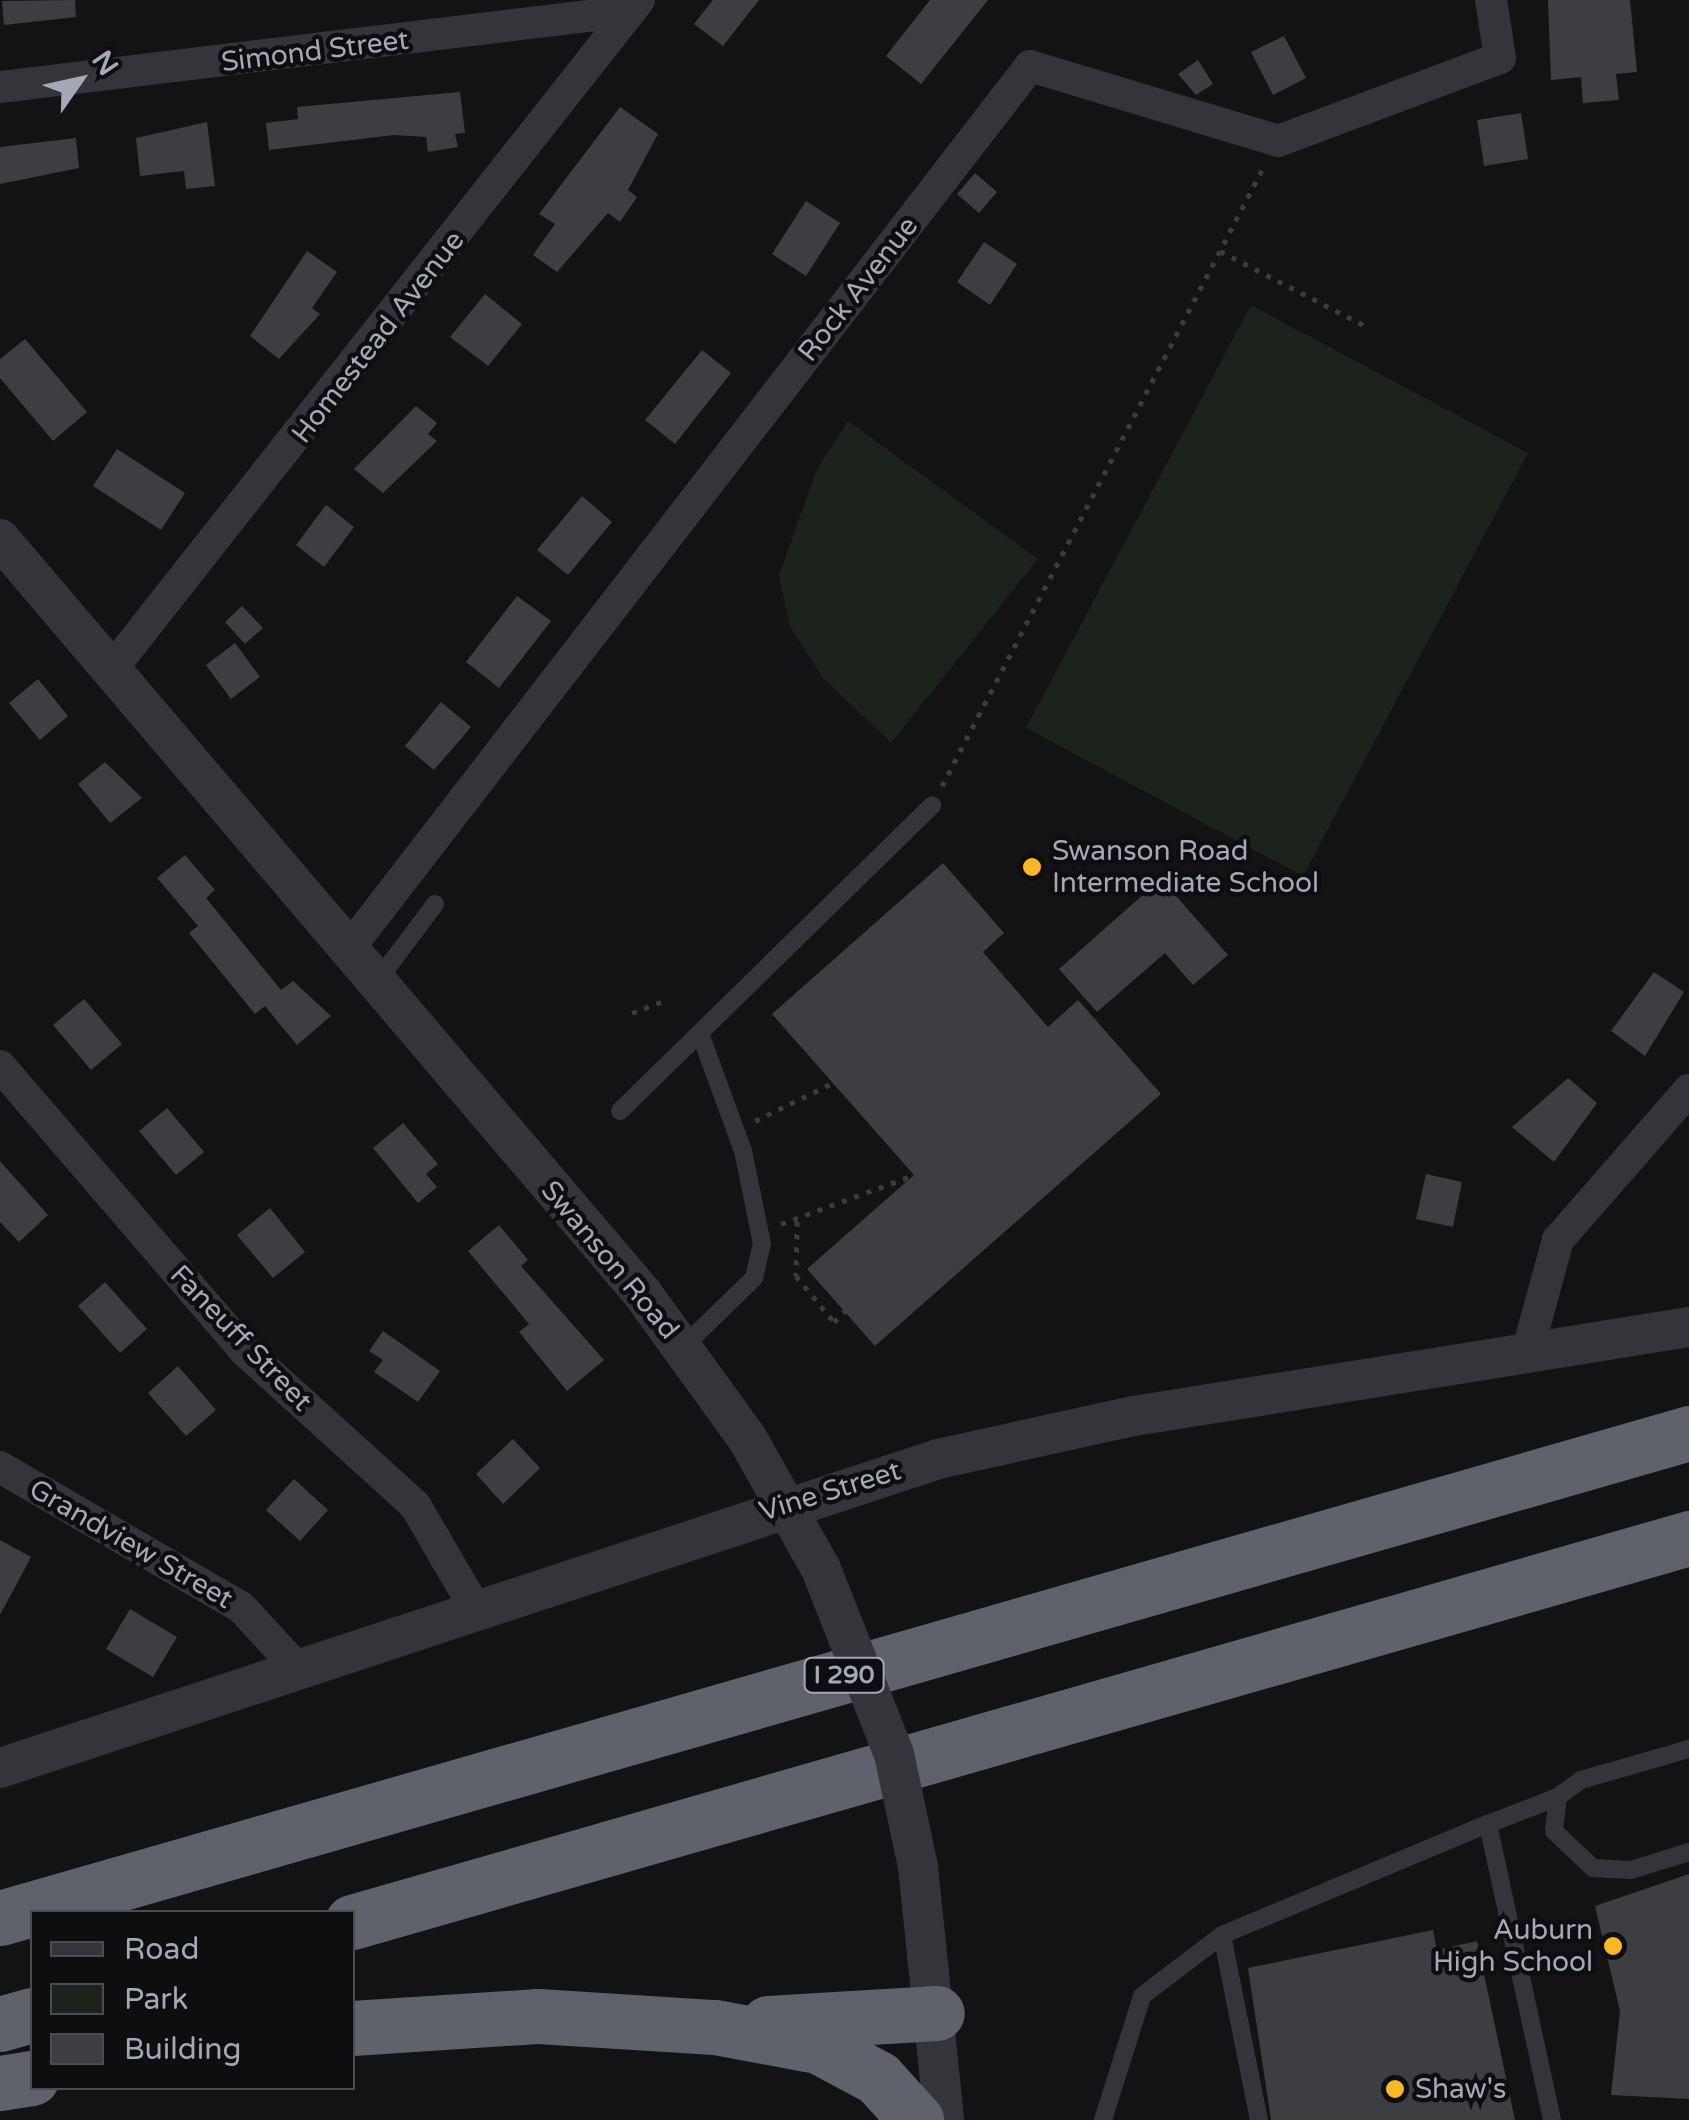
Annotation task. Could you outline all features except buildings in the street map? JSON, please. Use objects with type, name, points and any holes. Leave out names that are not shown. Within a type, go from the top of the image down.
[{"type":"highway","name":"I 290","points":[[0,1918],[1689,1433]]},
{"type":"highway","points":[[355,1921],[1689,1538]]},
{"type":"highway","points":[[715,2027],[937,2013]]},
{"type":"highway","points":[[0,2024],[30,2016]]},
{"type":"highway","points":[[355,2028],[538,2016],[715,2027],[818,2046],[878,2078],[916,2120]]},
{"type":"highway","points":[[0,2083],[30,2078]]},
{"type":"street","points":[[1278,141],[1500,58],[1492,0]]},
{"type":"street","name":"Simond Street","points":[[0,87],[634,6]]},
{"type":"street","name":"Homestead Avenue","points":[[111,670],[634,6]]},
{"type":"street","name":"Rock Avenue","points":[[347,952],[1030,66],[1278,141]]},
{"type":"street","name":"Swanson Road","points":[[0,539],[683,1347],[786,1503],[821,1569],[894,1754],[918,1866],[937,2013],[944,2120]]},
{"type":"street","name":"Faneuff Street","points":[[0,1066],[245,1351],[415,1505],[476,1610]]},
{"type":"street","points":[[1527,1354],[1558,1240],[1689,1090]]},
{"type":"street","name":"Vine Street","points":[[0,1768],[786,1503],[1118,1419],[1689,1326]]},
{"type":"street","name":"Grandview Street","points":[[0,1467],[241,1608],[298,1670]]},
{"type":"lane","points":[[620,1110],[701,1036],[932,806]]},
{"type":"lane","points":[[374,984],[436,904]]},
{"type":"lane","points":[[683,1347],[754,1278],[758,1229],[733,1126],[701,1036]]},
{"type":"lane","points":[[1104,2120],[1142,1996],[1222,1936],[1558,1796],[1581,1780],[1689,1749]]},
{"type":"lane","points":[[1558,1796],[1554,1830],[1593,1868],[1631,1870],[1689,1852]]},
{"type":"lane","points":[[1488,1824],[1552,2120]]},
{"type":"lane","points":[[1222,1936],[1260,2120]]},
{"type":"path","points":[[932,806],[1278,141]]},
{"type":"path","points":[[1220,251],[1369,328]]},
{"type":"path","points":[[632,1013],[664,1001]]},
{"type":"path","points":[[733,1126],[782,1114],[833,1083]]},
{"type":"path","points":[[758,1229],[797,1222],[914,1175]]},
{"type":"path","points":[[797,1222],[796,1276],[834,1322],[845,1312]]},
{"type":"green space","points":[[1251,305],[1528,453],[1303,876],[1026,728]]},
{"type":"green space","points":[[848,421],[1038,559],[891,743],[822,677],[790,627],[779,576],[816,471]]},
{"type":"place","name":"Swanson Road Intermediate School","points":[[1032,867]]},
{"type":"place","name":"Auburn High School","points":[[1613,1946]]},
{"type":"place","name":"Shaw's","points":[[1395,2089]]}]
